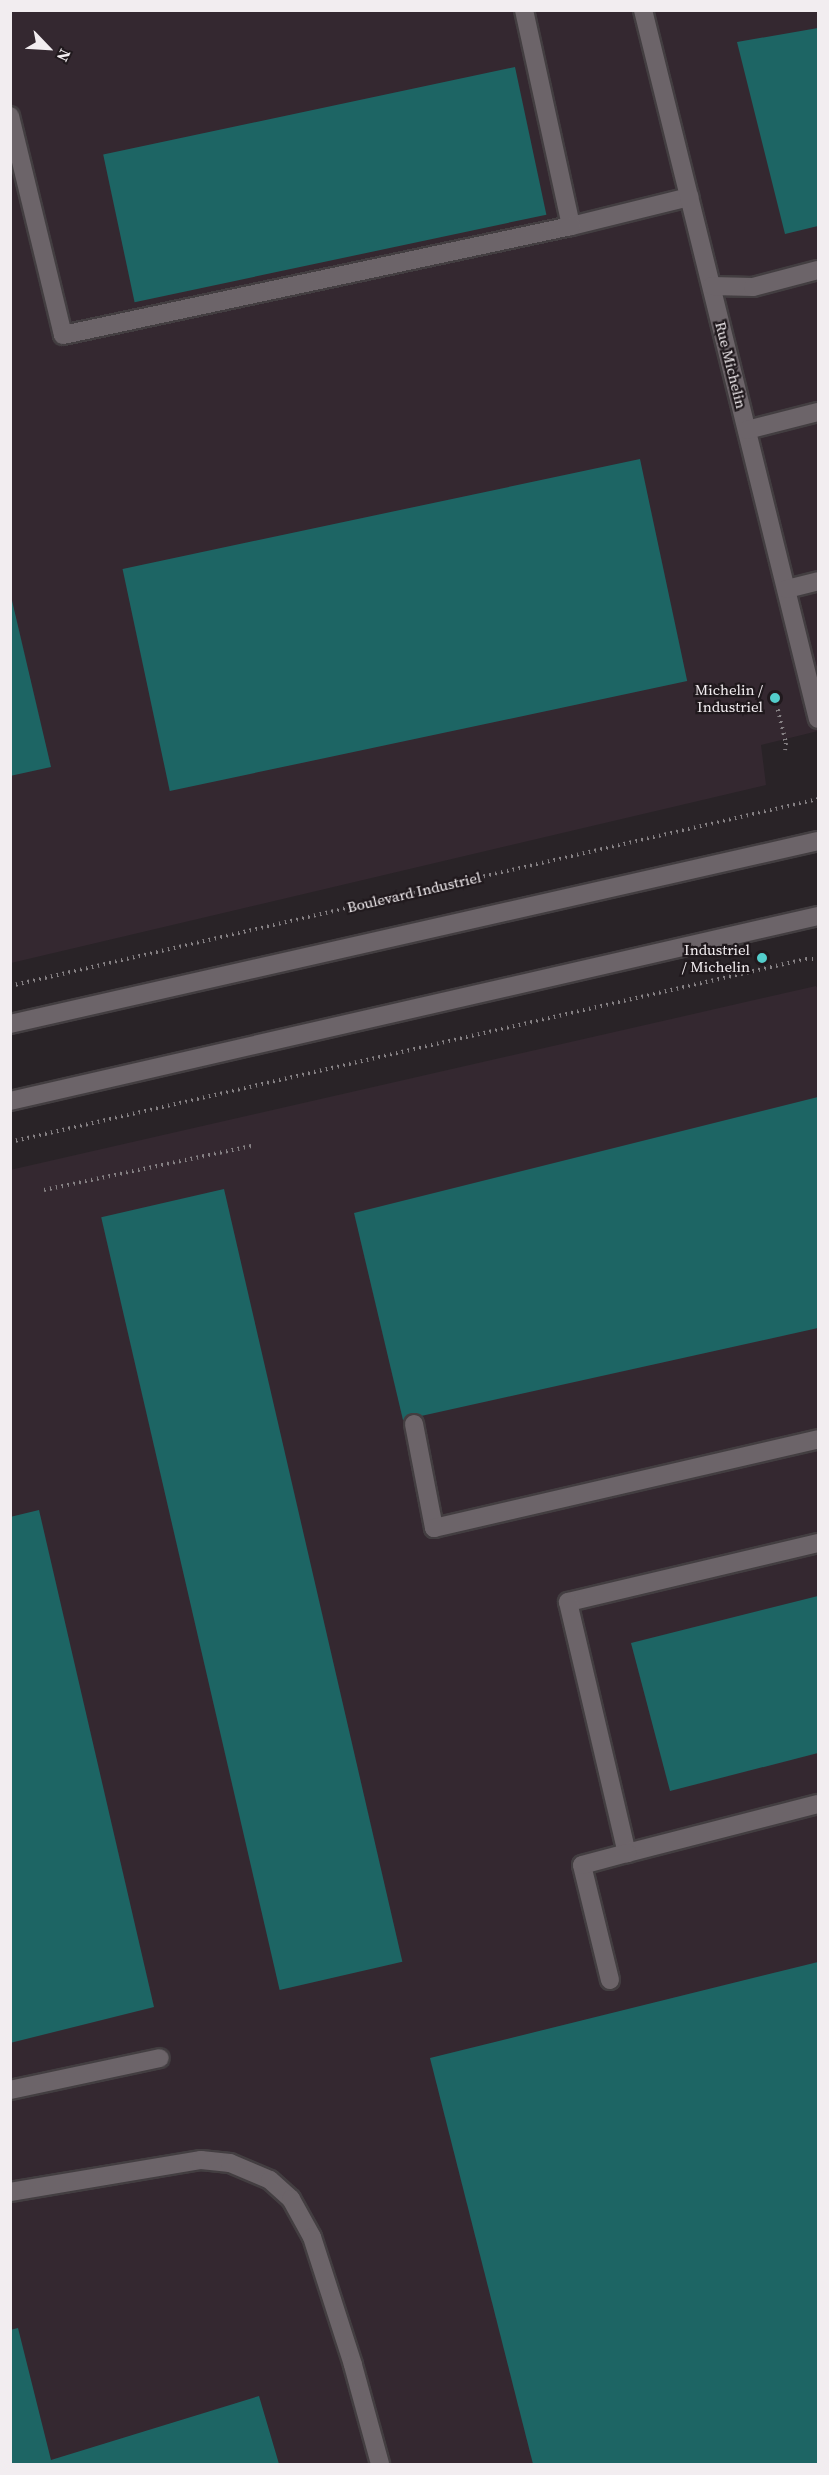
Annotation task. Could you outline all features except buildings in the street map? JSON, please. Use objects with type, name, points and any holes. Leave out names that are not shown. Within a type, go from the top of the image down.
[{"type":"street","points":[[524,10],[572,226]]},
{"type":"street","name":"Rue Michelin","points":[[643,10],[819,719]]},
{"type":"street","points":[[10,116],[63,335],[572,226],[689,197]]},
{"type":"street","points":[[712,286],[753,287],[819,270]]},
{"type":"street","points":[[747,430],[819,412]]},
{"type":"street","points":[[787,589],[819,581]]},
{"type":"street","points":[[10,1024],[819,841]]},
{"type":"street","points":[[10,1101],[819,916]]},
{"type":"street","points":[[414,1424],[435,1528],[819,1439]]},
{"type":"street","points":[[627,1853],[568,1602],[819,1543]]},
{"type":"street","points":[[610,1980],[582,1865],[819,1804]]},
{"type":"street","points":[[10,2090],[160,2058]]},
{"type":"street","points":[[10,2193],[201,2160],[230,2163],[270,2180],[291,2199],[312,2238],[353,2365],[380,2464]]},
{"type":"path","points":[[775,698],[786,743],[785,750]]},
{"type":"path","name":"Boulevard Industriel","points":[[10,986],[819,799]]},
{"type":"path","points":[[10,1142],[806,959],[819,958]]},
{"type":"path","points":[[44,1190],[251,1146]]},
{"type":"shaded area","points":[[10,11],[818,11],[818,731],[761,745],[766,785],[11,963]]},
{"type":"shaded area","points":[[816,986],[818,989],[818,2464],[11,2464],[10,1170]]},
{"type":"place","name":"Michelin / Industriel","points":[[775,698]]},
{"type":"place","name":"Industriel / Michelin","points":[[762,958]]}]
